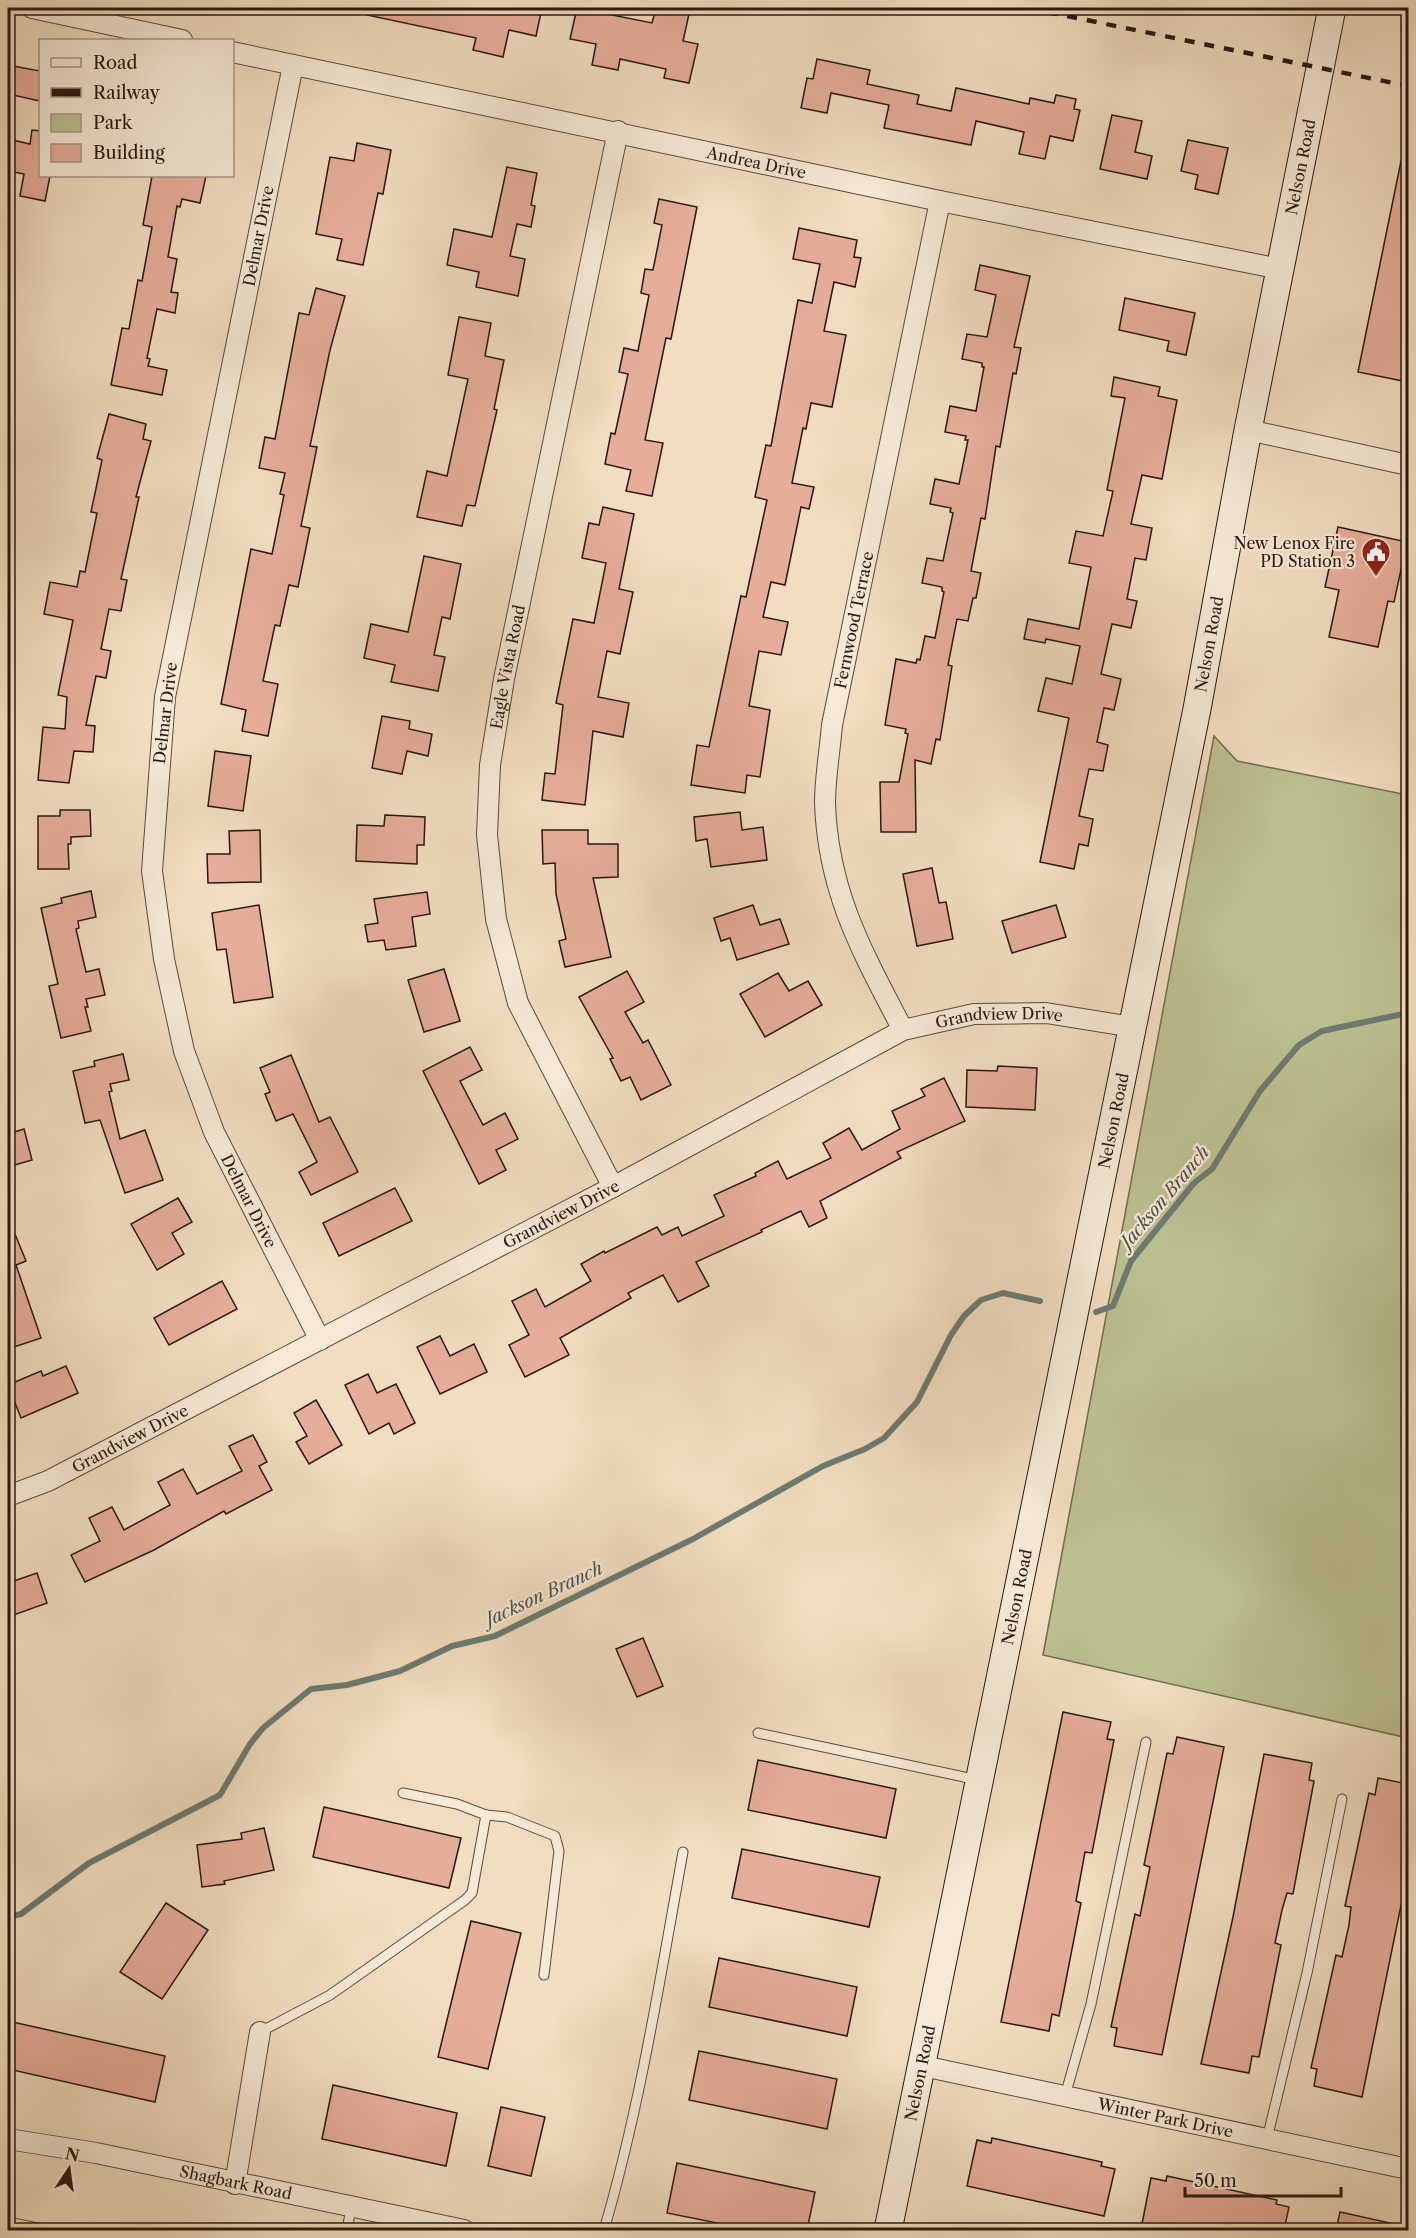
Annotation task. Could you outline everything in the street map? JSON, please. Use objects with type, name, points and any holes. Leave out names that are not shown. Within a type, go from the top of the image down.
[{"type":"street","points":[[32,8],[177,39]]},
{"type":"street","name":"Nelson Road","points":[[888,2230],[1197,710],[1248,430],[1332,8]]},
{"type":"street","name":"Andrea Drive","points":[[234,52],[618,131],[940,201],[1280,269]]},
{"type":"street","name":"Delmar Drive","points":[[293,65],[165,697],[152,871],[164,959],[184,1051],[214,1132],[320,1340]]},
{"type":"street","name":"Eagle Vista Road","points":[[613,1187],[518,1003],[496,919],[487,835],[490,765],[504,679],[618,131]]},
{"type":"street","name":"Fernwood Terrace","points":[[903,1030],[848,922],[832,866],[825,802],[832,725],[940,201]]},
{"type":"street","points":[[1248,430],[1408,465]]},
{"type":"street","name":"Grandview Drive","points":[[8,1496],[48,1481],[320,1340],[613,1187],[903,1030],[974,1014],[995,1013],[1046,1013],[1132,1027]]},
{"type":"street","points":[[235,2184],[260,2032]]},
{"type":"street","name":"Winter Park Drive","points":[[923,2066],[1408,2169]]},
{"type":"street","name":"Shagbark Road","points":[[8,2139],[96,2153],[235,2184],[464,2230]]},
{"type":"lane","points":[[758,1733],[980,1780]]},
{"type":"lane","points":[[1065,2096],[1091,2004],[1146,1742]]},
{"type":"lane","points":[[403,1793],[457,1804],[486,1815],[507,1817],[555,1836],[559,1851],[544,1975]]},
{"type":"lane","points":[[1267,2139],[1307,1973],[1342,1799]]},
{"type":"lane","points":[[260,2032],[330,1995],[465,1900],[472,1893],[486,1815]]},
{"type":"lane","points":[[604,2230],[620,2177],[648,2047],[683,1852]]},
{"type":"lane","points":[[346,2230],[351,2208]]},
{"type":"lane","points":[[8,2222],[48,2230]]},
{"type":"green space","points":[[1214,736],[1237,761],[1408,795],[1408,1738],[1043,1655]]},
{"type":"building","points":[[368,8],[542,8],[536,36],[509,30],[503,57],[473,50],[476,38],[367,15]]},
{"type":"building","points":[[577,8],[652,23],[656,8],[689,14],[683,41],[698,44],[689,83],[664,78],[666,69],[620,59],[618,70],[592,65],[596,44],[570,39]]},
{"type":"building","points":[[817,59],[870,70],[867,84],[919,95],[917,104],[951,111],[956,88],[1029,104],[1030,98],[1054,103],[1056,95],[1076,99],[1074,109],[1080,110],[1073,141],[1050,136],[1045,159],[1019,154],[1024,132],[976,121],[971,145],[884,128],[889,105],[831,93],[827,113],[801,108],[807,78],[813,79]]},
{"type":"building","points":[[13,66],[39,71],[39,101],[8,94]]},
{"type":"building","points":[[1112,115],[1142,121],[1135,152],[1152,156],[1147,179],[1100,169]]},
{"type":"building","points":[[32,130],[39,131],[39,177],[50,177],[45,201],[20,196],[24,174],[8,171],[8,139],[30,144]]},
{"type":"building","points":[[1188,140],[1228,148],[1218,194],[1195,189],[1198,175],[1181,171]]},
{"type":"building","points":[[357,143],[391,150],[383,194],[378,193],[363,265],[337,260],[342,239],[316,234],[330,157],[354,161]]},
{"type":"building","points":[[1401,161],[1408,162],[1408,382],[1358,372]]},
{"type":"building","points":[[507,167],[537,173],[531,205],[535,206],[531,227],[517,224],[510,256],[525,259],[518,296],[476,287],[479,272],[447,265],[454,229],[492,237]]},
{"type":"building","points":[[152,177],[206,177],[200,203],[182,199],[180,207],[177,206],[168,257],[177,259],[171,292],[178,293],[175,313],[157,309],[147,358],[150,359],[148,366],[167,370],[162,395],[111,385],[122,328],[129,329],[138,280],[142,281],[152,227],[143,225]]},
{"type":"building","points":[[659,199],[697,207],[671,339],[666,338],[645,440],[663,443],[652,496],[626,491],[631,470],[605,464],[611,433],[615,434],[628,374],[619,372],[624,348],[638,351],[649,295],[641,293],[645,269],[653,270],[662,225],[654,223]]},
{"type":"building","points":[[799,228],[857,240],[854,257],[861,258],[855,287],[834,282],[824,331],[846,335],[832,407],[811,403],[806,429],[803,428],[792,483],[814,487],[809,509],[801,507],[785,585],[771,582],[763,617],[788,622],[781,655],[759,651],[749,706],[770,710],[760,777],[747,775],[745,793],[691,785],[697,745],[709,747],[741,596],[746,597],[767,500],[755,497],[766,445],[771,446],[798,300],[812,303],[820,264],[793,259]]},
{"type":"building","points":[[980,265],[1030,276],[1014,347],[1021,348],[1016,374],[1013,373],[1000,447],[996,446],[985,519],[981,518],[971,571],[981,573],[976,598],[973,598],[968,621],[957,619],[948,665],[952,666],[940,740],[936,739],[931,764],[915,760],[916,832],[881,832],[880,782],[899,782],[908,734],[905,733],[906,729],[885,725],[896,659],[916,663],[917,659],[920,660],[925,636],[935,638],[944,592],[942,587],[922,583],[927,558],[943,561],[953,513],[950,512],[951,508],[930,504],[935,479],[959,484],[968,440],[965,440],[966,436],[945,432],[950,406],[976,411],[984,367],[982,363],[962,359],[967,334],[987,337],[996,295],[975,290]]},
{"type":"building","points":[[316,288],[345,296],[330,350],[310,446],[317,447],[301,526],[310,528],[298,587],[289,585],[280,626],[275,625],[263,681],[278,684],[268,736],[242,731],[246,710],[221,704],[251,549],[272,554],[284,495],[280,494],[285,473],[259,468],[265,437],[275,439],[299,313],[309,315]]},
{"type":"building","points":[[1125,298],[1195,313],[1186,355],[1167,351],[1169,341],[1119,330]]},
{"type":"building","points":[[459,317],[491,323],[485,356],[504,360],[494,409],[497,410],[475,506],[467,505],[462,526],[417,517],[427,471],[447,476],[468,379],[448,375]]},
{"type":"building","points":[[1114,377],[1160,387],[1158,396],[1177,400],[1162,479],[1142,475],[1131,524],[1152,528],[1146,560],[1135,558],[1127,599],[1137,601],[1131,628],[1112,624],[1101,674],[1121,679],[1114,710],[1104,708],[1097,742],[1108,745],[1103,771],[1089,769],[1079,816],[1093,819],[1088,846],[1079,844],[1074,869],[1040,862],[1069,718],[1038,711],[1046,678],[1072,684],[1080,646],[1046,639],[1045,643],[1024,639],[1028,619],[1079,629],[1091,567],[1069,563],[1076,531],[1103,536],[1113,491],[1107,490],[1125,398],[1111,396]]},
{"type":"building","points":[[109,414],[146,424],[143,439],[151,441],[136,497],[139,497],[121,579],[127,580],[121,611],[109,609],[101,649],[111,651],[106,678],[96,676],[86,725],[95,726],[93,752],[74,751],[69,783],[38,780],[43,727],[65,729],[67,697],[58,695],[73,620],[44,614],[50,582],[77,587],[80,571],[85,572],[97,513],[91,512],[102,460],[97,458]]},
{"type":"building","points":[[603,507],[634,514],[619,589],[633,592],[620,654],[607,651],[598,697],[629,703],[623,737],[593,731],[585,805],[542,800],[545,773],[555,774],[563,705],[556,703],[573,619],[594,623],[606,563],[582,558],[589,523],[599,525]]},
{"type":"building","points":[[1338,527],[1407,542],[1394,602],[1388,601],[1378,647],[1329,637],[1339,590],[1325,587]]},
{"type":"building","points":[[424,556],[461,564],[450,619],[442,617],[434,655],[445,657],[438,691],[391,682],[395,665],[364,658],[371,624],[408,632]]},
{"type":"building","points":[[382,716],[410,721],[409,729],[432,734],[428,756],[407,751],[402,774],[372,768]]},
{"type":"building","points":[[215,751],[251,756],[243,811],[208,806]]},
{"type":"building","points":[[60,810],[90,810],[91,836],[71,837],[71,844],[68,844],[69,869],[38,869],[38,816],[60,816]]},
{"type":"building","points":[[740,812],[742,830],[763,827],[767,860],[711,867],[707,839],[696,841],[694,817]]},
{"type":"building","points":[[385,815],[425,817],[424,845],[417,845],[417,864],[356,861],[357,825],[384,826]]},
{"type":"building","points":[[260,830],[261,882],[208,883],[207,854],[230,854],[229,831]]},
{"type":"building","points":[[542,830],[588,830],[588,844],[618,844],[618,877],[593,878],[611,957],[565,967],[559,941],[566,939],[556,894],[555,863],[543,864]]},
{"type":"building","points":[[932,868],[939,903],[946,902],[953,939],[917,946],[903,874]]},
{"type":"building","points":[[91,891],[96,917],[78,921],[79,928],[76,929],[86,972],[99,969],[105,995],[86,999],[88,1007],[85,1007],[91,1031],[61,1038],[49,986],[58,984],[41,908],[62,903],[61,898]]},
{"type":"building","points":[[427,892],[430,914],[412,917],[416,946],[386,950],[384,940],[368,942],[365,925],[378,923],[374,899]]},
{"type":"building","points":[[259,905],[273,997],[234,1003],[226,949],[217,950],[212,913]]},
{"type":"building","points":[[753,905],[760,925],[780,919],[789,944],[737,960],[730,938],[721,941],[714,918]]},
{"type":"building","points":[[1056,905],[1066,937],[1012,953],[1002,921]]},
{"type":"building","points":[[444,969],[460,1021],[424,1032],[408,980]]},
{"type":"building","points":[[627,971],[644,1002],[625,1012],[643,1043],[648,1040],[671,1085],[641,1100],[630,1077],[621,1081],[610,1059],[613,1058],[579,997]]},
{"type":"building","points":[[778,973],[789,991],[808,981],[822,1005],[765,1037],[740,994]]},
{"type":"building","points":[[470,1047],[482,1070],[460,1081],[483,1125],[505,1113],[518,1139],[496,1150],[506,1170],[479,1184],[423,1071]]},
{"type":"building","points":[[123,1054],[129,1080],[110,1084],[112,1091],[109,1092],[120,1139],[145,1130],[163,1180],[125,1193],[100,1120],[85,1123],[73,1071],[95,1066],[94,1061]]},
{"type":"building","points":[[291,1055],[319,1122],[330,1117],[358,1172],[311,1195],[299,1172],[317,1162],[293,1114],[276,1121],[265,1094],[270,1092],[260,1068]]},
{"type":"building","points":[[998,1066],[1037,1068],[1035,1110],[966,1107],[967,1070],[997,1071]]},
{"type":"building","points":[[944,1078],[965,1121],[897,1152],[901,1158],[820,1201],[827,1218],[809,1227],[801,1211],[761,1230],[762,1232],[696,1262],[709,1286],[678,1302],[663,1275],[628,1293],[631,1298],[560,1338],[569,1355],[525,1377],[509,1345],[529,1335],[512,1301],[536,1289],[545,1307],[591,1281],[581,1264],[604,1251],[605,1253],[657,1227],[662,1235],[678,1227],[682,1236],[724,1216],[714,1195],[756,1176],[755,1173],[778,1161],[787,1179],[831,1158],[823,1143],[849,1128],[862,1150],[900,1129],[892,1111],[925,1096],[921,1089]]},
{"type":"building","points":[[24,1129],[32,1160],[8,1167],[8,1134]]},
{"type":"building","points":[[395,1188],[412,1221],[339,1256],[323,1223]]},
{"type":"building","points":[[178,1198],[192,1222],[172,1233],[184,1254],[157,1270],[131,1224]]},
{"type":"building","points":[[8,1217],[26,1261],[16,1265],[41,1338],[8,1349]]},
{"type":"building","points":[[222,1281],[237,1309],[169,1345],[154,1318]]},
{"type":"building","points":[[440,1336],[450,1356],[474,1344],[487,1372],[440,1394],[417,1347]]},
{"type":"building","points":[[66,1366],[78,1393],[21,1418],[8,1385],[41,1371],[43,1376]]},
{"type":"building","points":[[368,1374],[377,1393],[396,1384],[415,1423],[394,1434],[389,1423],[369,1434],[345,1385]]},
{"type":"building","points":[[316,1400],[342,1445],[309,1464],[296,1442],[307,1436],[294,1413]]},
{"type":"building","points":[[253,1435],[267,1462],[259,1466],[272,1490],[226,1514],[224,1511],[154,1550],[85,1582],[71,1555],[100,1541],[89,1518],[112,1507],[124,1530],[170,1505],[158,1482],[183,1469],[197,1494],[242,1471],[229,1446]]},
{"type":"building","points":[[37,1573],[47,1603],[8,1617],[8,1583]]},
{"type":"building","points":[[643,1638],[663,1686],[637,1697],[616,1649]]},
{"type":"building","points":[[1063,1712],[1111,1722],[1107,1739],[1114,1740],[1092,1853],[1085,1852],[1076,1901],[1081,1903],[1059,2016],[1052,2014],[1049,2031],[1001,2022]]},
{"type":"building","points":[[1177,1737],[1224,1747],[1162,2055],[1114,2046],[1117,2028],[1111,2027],[1135,1914],[1140,1916],[1150,1867],[1144,1865],[1167,1753],[1173,1754]]},
{"type":"building","points":[[1264,1754],[1312,1763],[1309,1780],[1314,1781],[1293,1894],[1287,1893],[1275,1943],[1281,1945],[1259,2057],[1252,2056],[1249,2073],[1201,2064],[1233,1917]]},
{"type":"building","points":[[758,1760],[896,1789],[886,1838],[748,1810]]},
{"type":"building","points":[[1378,1778],[1408,1784],[1408,1871],[1362,2097],[1314,2086],[1317,2069],[1311,2068],[1336,1955],[1342,1957],[1349,1925],[1351,1907],[1345,1906],[1369,1793],[1375,1795]]},
{"type":"building","points":[[324,1807],[461,1838],[449,1888],[313,1857]]},
{"type":"building","points":[[264,1828],[274,1870],[224,1881],[225,1884],[202,1887],[197,1845],[242,1839],[241,1833]]},
{"type":"building","points":[[742,1849],[880,1877],[869,1927],[732,1898]]},
{"type":"building","points":[[166,1903],[208,1930],[162,1999],[120,1972]]},
{"type":"building","points":[[471,1921],[521,1933],[488,2069],[438,2057]]},
{"type":"building","points":[[719,1958],[857,1987],[847,2036],[709,2007]]},
{"type":"building","points":[[8,2021],[165,2056],[155,2102],[8,2069]]},
{"type":"building","points":[[699,2051],[837,2079],[827,2129],[689,2100]]},
{"type":"building","points":[[333,2085],[457,2113],[446,2166],[322,2139]]},
{"type":"building","points":[[501,2107],[545,2117],[531,2176],[488,2166]]},
{"type":"building","points":[[992,2138],[1102,2162],[1101,2166],[1115,2169],[1104,2216],[967,2186],[977,2140],[991,2143]]},
{"type":"building","points":[[677,2163],[815,2192],[807,2230],[752,2230],[667,2213]]},
{"type":"building","points":[[1167,2176],[1277,2200],[1276,2204],[1289,2207],[1284,2230],[1171,2230],[1142,2224],[1151,2178],[1166,2181]]},
{"type":"building","points":[[1340,2212],[1390,2223],[1389,2230],[1336,2230]]},
{"type":"waterway","name":"Jackson Branch","points":[[1096,1312],[1113,1306],[1131,1261],[1194,1183],[1212,1169],[1260,1091],[1299,1045],[1322,1031],[1408,1013]]},
{"type":"waterway","name":"Jackson Branch","points":[[8,1917],[21,1914],[89,1863],[220,1795],[250,1744],[263,1728],[311,1689],[347,1685],[400,1671],[452,1646],[495,1636],[693,1539],[823,1466],[865,1449],[884,1438],[917,1402],[951,1335],[964,1316],[981,1300],[1003,1293],[1040,1301]]},
{"type":"railway","points":[[1028,8],[1408,86]]},
{"type":"place","name":"New Lenox Fire PD Station 3","points":[[1376,578]]}]
